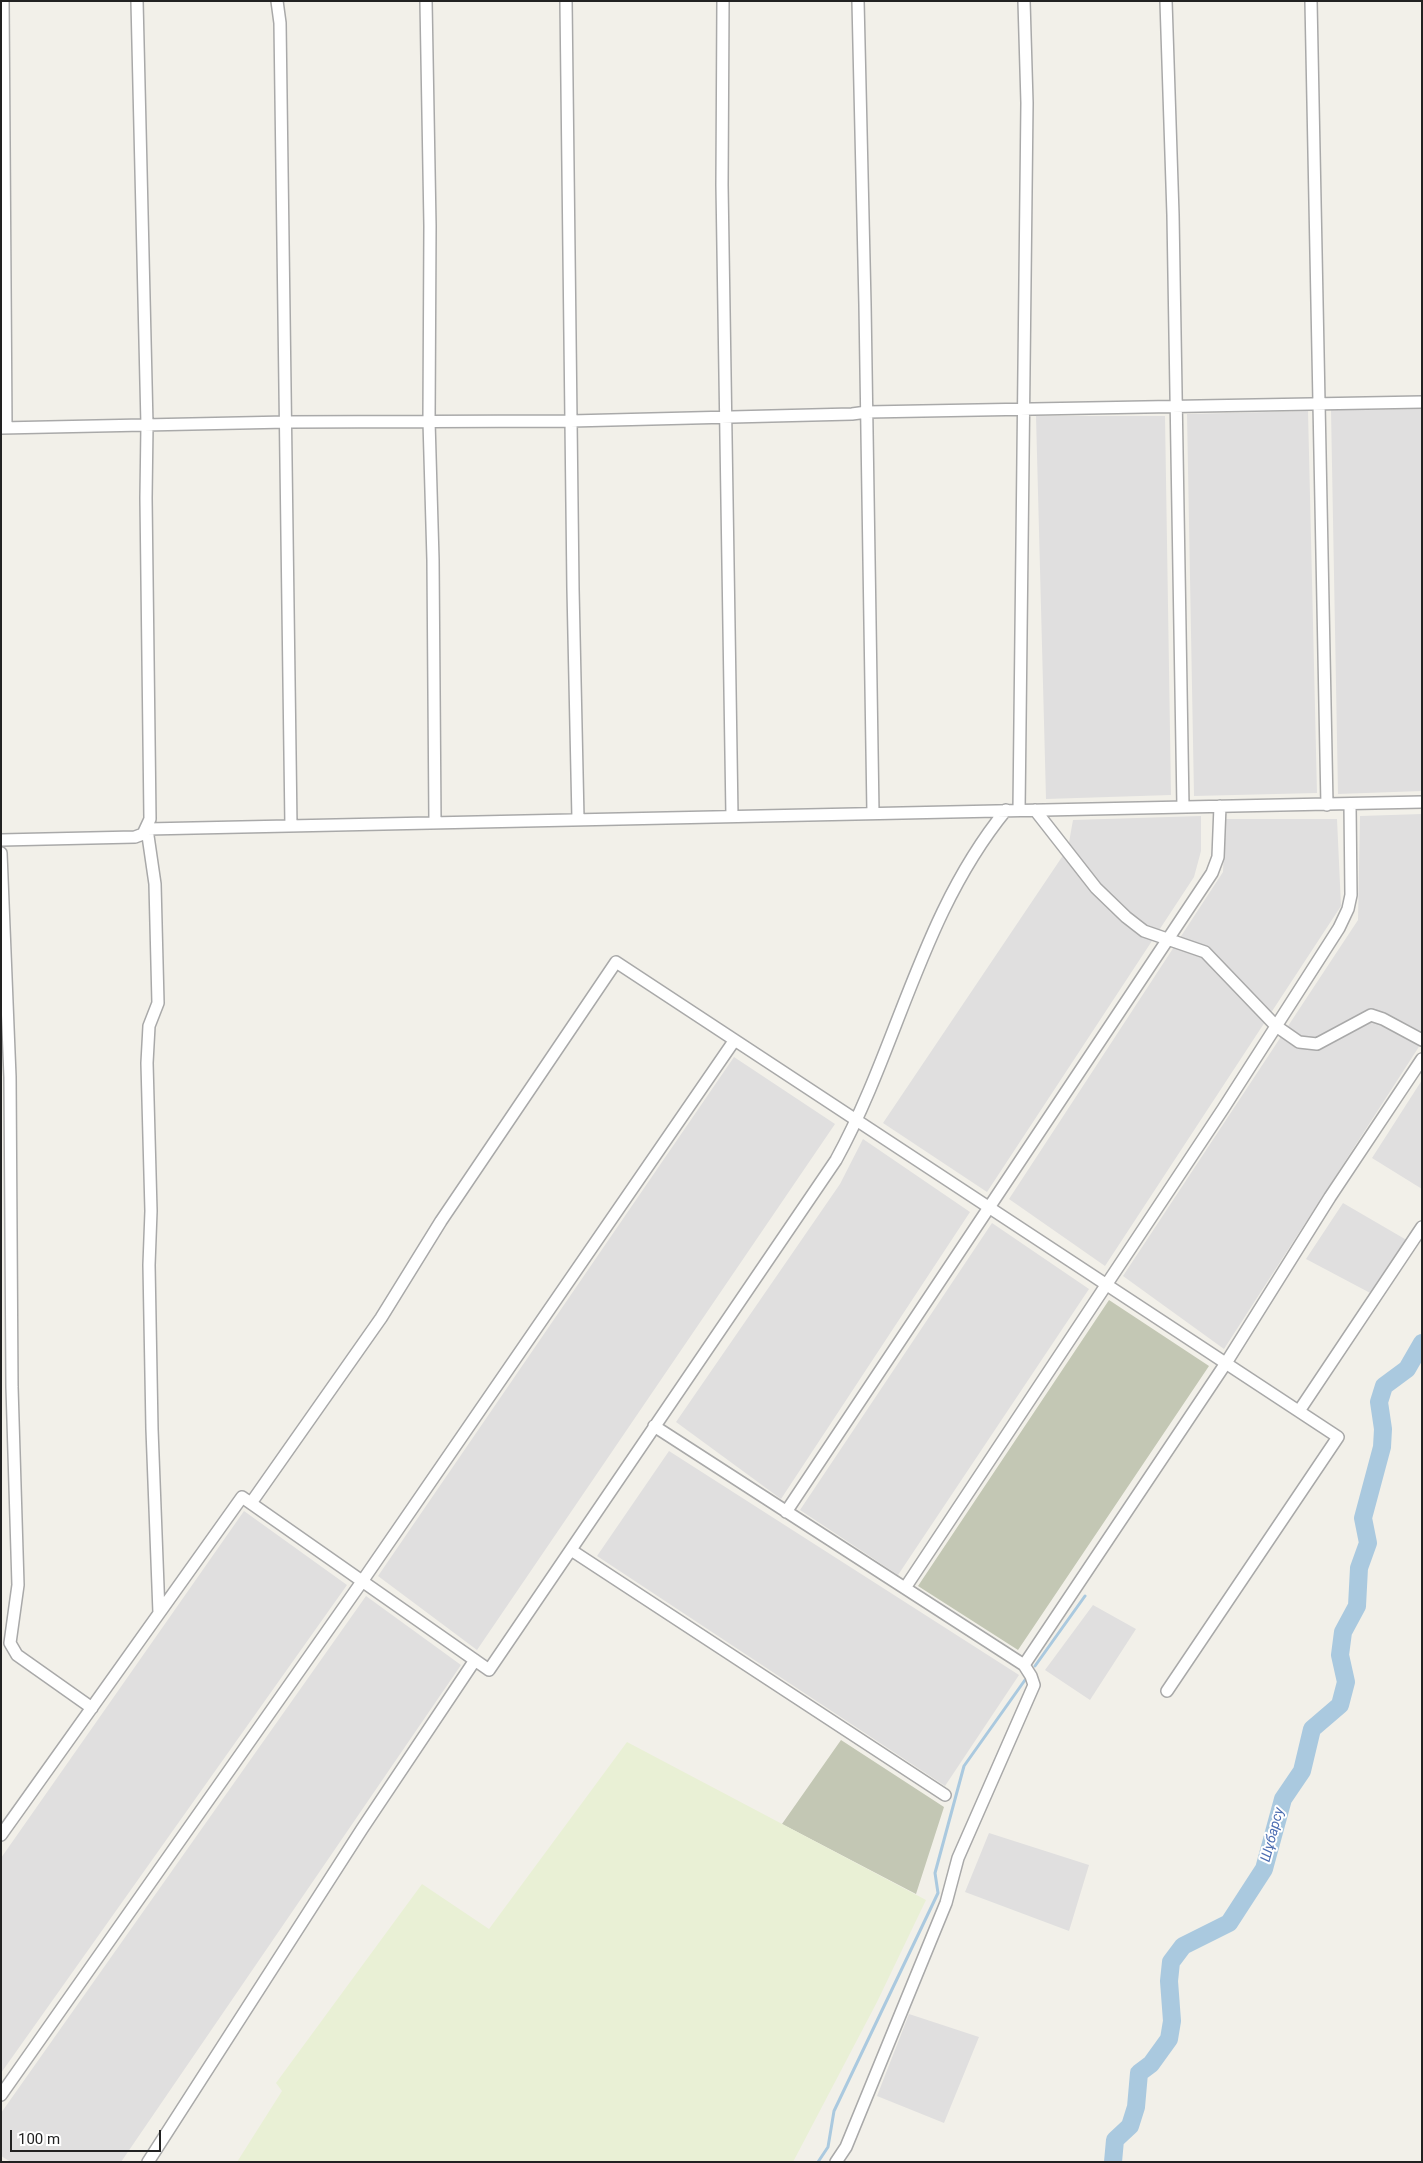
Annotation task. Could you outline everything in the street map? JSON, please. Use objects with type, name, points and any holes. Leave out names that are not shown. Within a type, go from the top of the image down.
[{"type":"street","points":[[3,1],[4,428],[286,422],[571,421],[852,414],[867,412],[1422,402]]},
{"type":"street","points":[[1,840],[135,837],[143,834],[147,829],[150,819],[146,498],[147,425],[137,1]]},
{"type":"street","points":[[277,1],[280,23],[291,826]]},
{"type":"street","points":[[426,1],[430,226],[429,421],[433,560],[435,822]]},
{"type":"street","points":[[566,1],[578,819]]},
{"type":"street","points":[[723,1],[722,185],[732,816]]},
{"type":"street","points":[[858,1],[873,813]]},
{"type":"street","points":[[1019,810],[1027,103],[1024,1]]},
{"type":"street","points":[[1166,1],[1173,215],[1183,807]]},
{"type":"street","points":[[1311,1],[1327,805]]},
{"type":"street","points":[[147,829],[1422,802]]},
{"type":"street","points":[[905,1588],[1339,928],[1348,909],[1351,895],[1350,805]]},
{"type":"street","points":[[786,1512],[989,1206],[1170,939],[1212,873],[1218,856],[1220,806]]},
{"type":"street","points":[[1,1835],[6,1819],[92,1708],[242,1497],[489,1670],[836,1160],[857,1122],[926,944],[983,838],[1006,810]]},
{"type":"street","points":[[1035,810],[1096,888],[1114,906],[1144,931],[1205,952],[1276,1026],[1299,1042],[1317,1044],[1371,1015],[1383,1019],[1422,1040]]},
{"type":"street","points":[[147,829],[155,884],[158,1003],[149,1026],[146,1063],[151,1211],[149,1265],[152,1429],[159,1613]]},
{"type":"street","points":[[1,853],[10,1077],[6,1252],[18,1585],[6,1643],[17,1655],[92,1708]]},
{"type":"street","points":[[251,1503],[381,1318],[441,1221],[616,962],[1338,1437],[1167,1691]]},
{"type":"street","points":[[1,2095],[362,1582],[734,1041]]},
{"type":"street","points":[[1024,1665],[1226,1363],[1330,1197],[1422,1059]]},
{"type":"street","points":[[1299,1411],[1422,1227]]},
{"type":"street","points":[[654,1426],[1024,1665],[1034,1685],[958,1858],[946,1903],[846,2147],[836,2162]]},
{"type":"street","points":[[571,1550],[945,1795]]},
{"type":"street","points":[[148,2162],[367,1821],[475,1660]]},
{"type":"shaded area","points":[[1422,409],[1422,791],[1338,794],[1331,410]]},
{"type":"shaded area","points":[[1308,411],[1317,793],[1194,796],[1187,414]]},
{"type":"shaded area","points":[[1036,416],[1165,416],[1171,795],[1046,799]]},
{"type":"shaded area","points":[[1422,814],[1422,1042],[1224,1349],[1123,1276],[1358,920],[1360,816]]},
{"type":"shaded area","points":[[1201,816],[1201,851],[1194,877],[987,1192],[883,1123],[1068,848],[1073,820]]},
{"type":"shaded area","points":[[1225,819],[1337,819],[1341,906],[1105,1266],[1009,1199],[1223,872]]},
{"type":"shaded area","points":[[734,1057],[835,1124],[477,1650],[378,1576]]},
{"type":"shaded area","points":[[1422,1080],[1422,1189],[1372,1158]]},
{"type":"shaded area","points":[[863,1139],[970,1212],[781,1499],[676,1422],[840,1184]]},
{"type":"shaded area","points":[[1343,1203],[1410,1242],[1374,1295],[1306,1259]]},
{"type":"shaded area","points":[[992,1223],[1089,1289],[898,1575],[800,1510]]},
{"type":"shaded area","points":[[1109,1300],[1209,1366],[1018,1650],[918,1586]]},
{"type":"shaded area","points":[[669,1451],[1019,1675],[945,1786],[597,1556]]},
{"type":"shaded area","points":[[244,1511],[347,1585],[1,2073],[1,1858]]},
{"type":"shaded area","points":[[366,1596],[461,1665],[121,2162],[11,2162],[1,2156],[1,2113]]},
{"type":"shaded area","points":[[1093,1605],[1136,1629],[1090,1700],[1045,1670]]},
{"type":"shaded area","points":[[841,1740],[944,1807],[916,1894],[782,1824]]},
{"type":"shaded area","points":[[627,1742],[926,1900],[877,2002],[793,2162],[237,2162],[282,2091],[276,2083],[422,1884],[489,1929]]},
{"type":"shaded area","points":[[989,1833],[1089,1865],[1069,1931],[965,1892]]},
{"type":"shaded area","points":[[909,2014],[979,2037],[944,2123],[877,2096]]},
{"type":"waterway","name":"Шұбарсу","points":[[1113,2162],[1115,2140],[1130,2126],[1136,2107],[1139,2073],[1151,2064],[1169,2039],[1172,2021],[1169,1981],[1171,1962],[1183,1946],[1229,1923],[1264,1869],[1283,1799],[1302,1771],[1312,1729],[1340,1705],[1346,1682],[1340,1655],[1343,1632],[1357,1606],[1359,1568],[1368,1543],[1363,1518],[1382,1447],[1383,1429],[1379,1402],[1384,1386],[1407,1369],[1422,1343]]},
{"type":"waterway","points":[[1035,1666],[1085,1596]]},
{"type":"waterway","points":[[818,2162],[828,2147],[834,2111],[938,1893],[935,1873],[964,1766],[1025,1680]]}]
